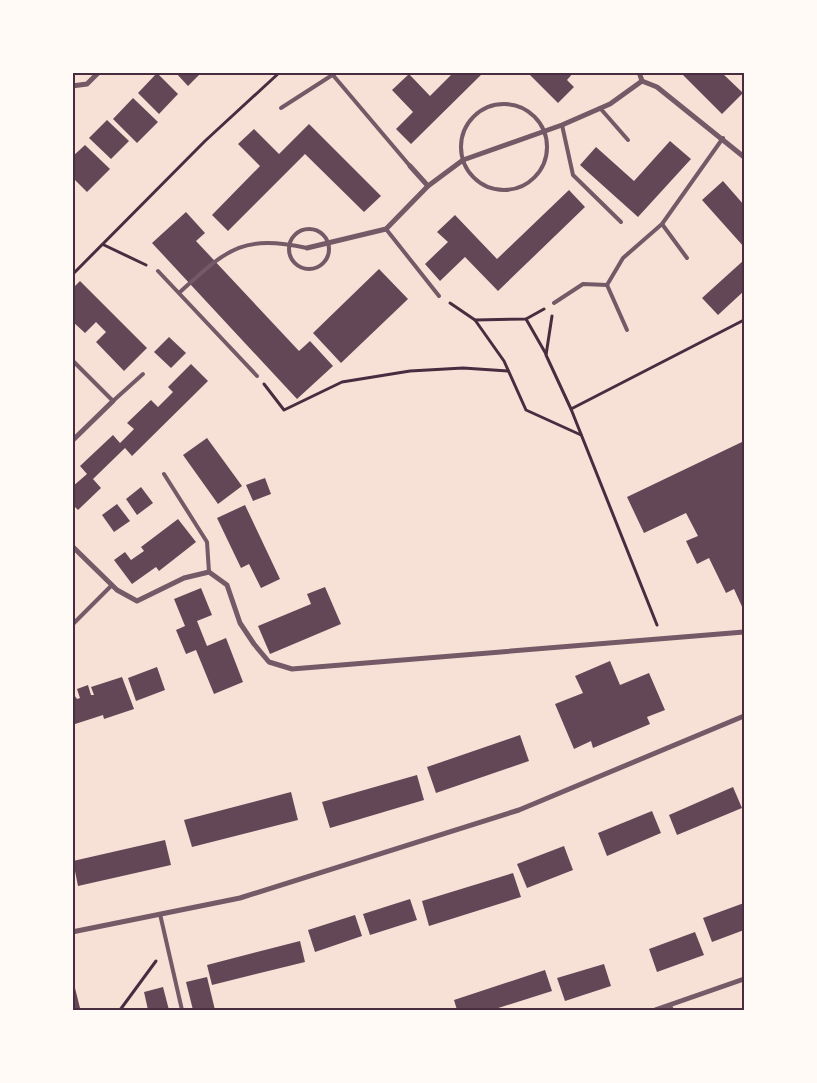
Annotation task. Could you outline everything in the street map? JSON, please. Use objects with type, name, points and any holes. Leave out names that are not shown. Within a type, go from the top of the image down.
[{"type":"street","points":[[72,86],[87,84],[99,72]]},
{"type":"street","points":[[638,72],[642,81],[657,87],[723,138],[744,157]]},
{"type":"street","points":[[307,248],[386,229],[428,186],[463,160],[544,133],[610,104],[642,81]]},
{"type":"street","points":[[410,166],[428,186]]},
{"type":"street","points":[[72,441],[113,401]]},
{"type":"street","points":[[72,546],[112,585],[137,601],[184,578],[209,572],[227,586],[240,623],[269,662],[292,669],[744,632]]},
{"type":"street","points":[[72,932],[240,898],[519,810],[744,716]]},
{"type":"street","points":[[655,1010],[671,1008],[744,979]]},
{"type":"lane","points":[[281,108],[335,73],[410,166]]},
{"type":"lane","points":[[502,104],[515,106],[528,112],[538,121],[544,133],[547,146],[545,159],[539,171],[530,181],[518,188],[504,190],[489,188],[476,180],[466,169],[461,140],[466,126],[476,115],[488,108],[502,104]]},
{"type":"lane","points":[[600,108],[628,140]]},
{"type":"lane","points":[[562,125],[573,175],[621,222]]},
{"type":"lane","points":[[607,285],[623,258],[662,224],[723,138]]},
{"type":"lane","points":[[662,224],[688,258]]},
{"type":"lane","points":[[311,228],[323,234],[329,244],[327,259],[317,268],[311,269],[298,266],[290,255],[289,245],[298,231],[311,228]]},
{"type":"lane","points":[[386,229],[440,296]]},
{"type":"lane","points":[[180,292],[221,256],[250,243],[307,248]]},
{"type":"lane","points":[[158,271],[180,292],[257,376]]},
{"type":"lane","points":[[554,303],[583,284],[607,285]]},
{"type":"lane","points":[[607,285],[627,330]]},
{"type":"lane","points":[[72,360],[113,401],[143,374]]},
{"type":"lane","points":[[164,474],[207,542],[209,572]]},
{"type":"lane","points":[[72,625],[112,585]]},
{"type":"lane","points":[[160,914],[182,1010]]},
{"type":"path","points":[[72,275],[104,245],[205,141],[280,72]]},
{"type":"path","points":[[104,245],[158,271]]},
{"type":"path","points":[[440,296],[475,320],[508,371],[526,410],[581,434]]},
{"type":"path","points":[[475,320],[526,318],[554,303]]},
{"type":"path","points":[[546,355],[554,303]]},
{"type":"path","points":[[526,318],[571,408],[662,638]]},
{"type":"path","points":[[571,408],[744,320]]},
{"type":"path","points":[[257,376],[284,410],[342,382],[410,371],[463,368],[508,371]]},
{"type":"path","points":[[120,1010],[167,946]]},
{"type":"building","points":[[175,72],[202,72],[188,86]]},
{"type":"building","points":[[454,72],[484,72],[411,144],[396,129],[413,112],[392,90],[409,74],[430,96]]},
{"type":"building","points":[[527,72],[574,72],[567,80],[574,87],[558,103]]},
{"type":"building","points":[[680,72],[721,72],[743,93],[722,114]]},
{"type":"building","points":[[157,73],[178,94],[159,114],[138,93]]},
{"type":"building","points":[[133,98],[158,122],[137,143],[113,119]]},
{"type":"building","points":[[107,120],[129,141],[111,159],[89,138]]},
{"type":"building","points":[[309,124],[381,196],[364,212],[305,154],[228,231],[212,215],[260,166],[238,144],[254,129],[279,154]]},
{"type":"building","points":[[670,141],[691,159],[638,217],[580,165],[596,147],[634,181]]},
{"type":"building","points":[[85,145],[110,169],[87,192],[72,177],[72,157]]},
{"type":"building","points":[[723,181],[744,205],[744,247],[702,200]]},
{"type":"building","points":[[569,190],[585,207],[498,291],[465,257],[440,281],[425,264],[448,242],[437,232],[455,215],[497,259]]},
{"type":"building","points":[[186,212],[205,233],[196,241],[299,351],[310,341],[333,366],[297,399],[152,243]]},
{"type":"building","points":[[744,260],[744,291],[718,315],[702,298]]},
{"type":"building","points":[[379,269],[408,299],[341,363],[313,333]]},
{"type":"building","points":[[80,281],[147,348],[124,371],[96,342],[106,332],[96,322],[85,333],[72,321],[72,289]]},
{"type":"building","points":[[169,337],[186,353],[171,368],[154,352]]},
{"type":"building","points":[[191,364],[208,381],[132,456],[125,448],[93,479],[101,488],[78,510],[72,504],[72,487],[87,474],[80,466],[113,435],[120,443],[134,429],[127,423],[151,400],[158,407],[173,392],[168,387]]},
{"type":"building","points":[[207,438],[242,486],[218,504],[183,455]]},
{"type":"building","points":[[744,441],[744,611],[734,589],[726,593],[709,558],[697,564],[686,541],[698,536],[686,513],[644,533],[627,497]]},
{"type":"building","points":[[265,478],[271,494],[253,501],[246,485]]},
{"type":"building","points":[[141,487],[153,503],[137,515],[126,499]]},
{"type":"building","points":[[117,504],[130,521],[114,532],[102,515]]},
{"type":"building","points":[[245,505],[280,579],[261,588],[249,564],[241,568],[217,518]]},
{"type":"building","points":[[178,519],[196,542],[159,571],[156,567],[132,584],[114,560],[125,552],[131,560],[144,551],[141,547]]},
{"type":"building","points":[[325,587],[341,624],[270,654],[258,626],[311,604],[307,594]]},
{"type":"building","points":[[201,588],[212,615],[197,621],[207,646],[226,638],[243,682],[214,694],[196,650],[186,654],[176,630],[185,626],[174,599]]},
{"type":"building","points":[[610,661],[620,685],[649,673],[665,710],[647,717],[650,724],[593,748],[591,741],[574,749],[555,704],[583,693],[575,676]]},
{"type":"building","points":[[157,667],[165,690],[136,701],[128,678]]},
{"type":"building","points":[[122,677],[134,709],[104,719],[103,715],[72,725],[72,692],[77,699],[80,698],[77,689],[88,685],[91,695],[94,695],[91,687]]},
{"type":"building","points":[[520,735],[529,761],[436,793],[427,767]]},
{"type":"building","points":[[417,775],[424,800],[330,828],[322,802]]},
{"type":"building","points":[[733,787],[742,808],[677,835],[669,815]]},
{"type":"building","points":[[291,792],[298,820],[192,847],[184,820]]},
{"type":"building","points":[[652,811],[661,833],[607,856],[598,833]]},
{"type":"building","points":[[165,840],[171,865],[78,886],[73,861]]},
{"type":"building","points":[[564,846],[573,870],[527,888],[517,864]]},
{"type":"building","points":[[513,873],[521,897],[429,926],[422,901]]},
{"type":"building","points":[[410,899],[417,920],[370,935],[363,914]]},
{"type":"building","points":[[744,903],[744,930],[712,942],[703,918]]},
{"type":"building","points":[[355,915],[362,936],[315,952],[308,930]]},
{"type":"building","points":[[695,932],[704,955],[657,972],[649,949]]},
{"type":"building","points":[[300,941],[305,962],[212,985],[207,965]]},
{"type":"building","points":[[604,964],[611,986],[565,1001],[557,978]]},
{"type":"building","points":[[545,970],[552,991],[492,1010],[457,1010],[454,1000]]},
{"type":"building","points":[[72,976],[80,1008],[72,1010]]},
{"type":"building","points":[[207,977],[215,1010],[193,1010],[186,982]]},
{"type":"building","points":[[163,987],[169,1010],[148,1010],[144,992]]}]
